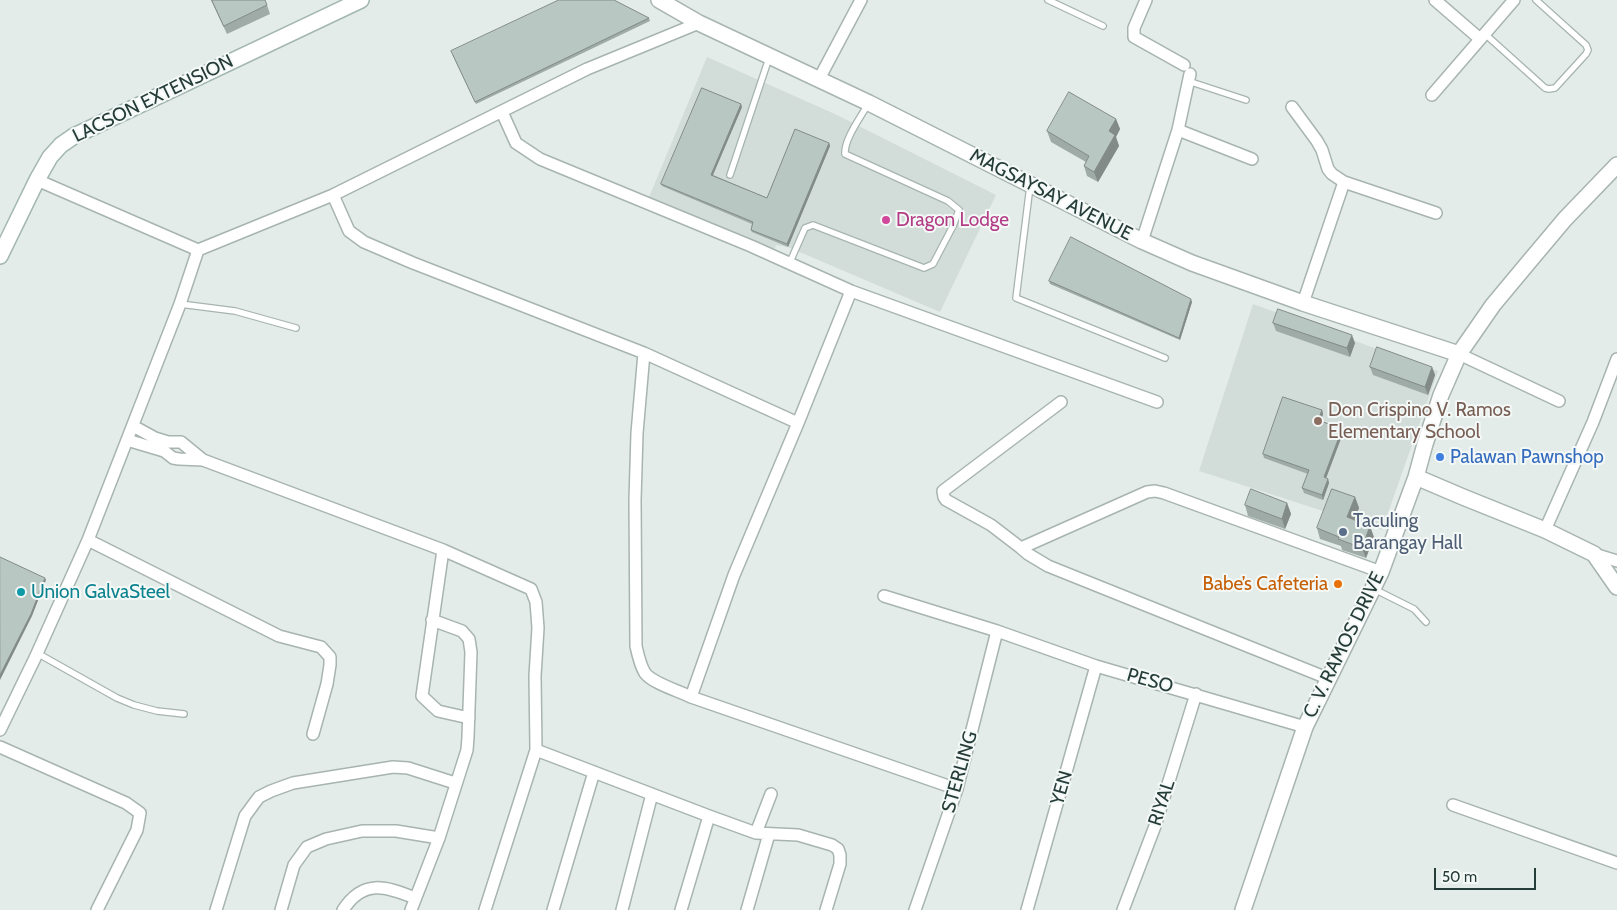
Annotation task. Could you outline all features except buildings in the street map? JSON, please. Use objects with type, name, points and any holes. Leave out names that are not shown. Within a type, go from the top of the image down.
[{"type":"street","name":"LACSON EXTENSION","points":[[0,256],[50,157],[74,136],[361,0]]},
{"type":"street","points":[[819,79],[861,0]]},
{"type":"street","points":[[1142,241],[1178,130],[1187,73],[1134,37],[1134,28],[1146,0]]},
{"type":"street","points":[[1435,0],[1483,36]]},
{"type":"street","points":[[1432,95],[1514,0]]},
{"type":"street","name":"MAGSAYSAY AVENUE","points":[[662,1],[699,23],[869,103],[1142,241],[1200,266],[1303,303],[1458,354]]},
{"type":"street","points":[[37,180],[198,250],[333,195],[587,69],[699,23]]},
{"type":"street","points":[[1292,107],[1317,141],[1332,174],[1344,182],[1436,213]]},
{"type":"street","points":[[502,112],[516,143],[540,159],[790,262],[851,291],[1158,402]]},
{"type":"street","points":[[1178,130],[1252,159]]},
{"type":"street","name":"C. V. RAMOS DRIVE","points":[[1243,910],[1304,727],[1381,572],[1416,476],[1441,395],[1458,354],[1493,305],[1565,219],[1617,165]]},
{"type":"street","points":[[1303,303],[1344,182]]},
{"type":"street","points":[[333,195],[350,231],[364,242],[644,353],[798,423]]},
{"type":"street","points":[[0,730],[88,540],[180,304],[198,250]]},
{"type":"street","points":[[691,697],[734,575],[851,291]]},
{"type":"street","points":[[644,353],[637,433],[635,500],[636,646],[639,659],[646,674],[661,684],[691,697],[957,789]]},
{"type":"street","points":[[1458,354],[1559,402]]},
{"type":"street","points":[[1546,530],[1593,422],[1617,359]]},
{"type":"street","points":[[1061,402],[945,488],[943,490],[946,500],[991,525],[1048,566],[1327,678]]},
{"type":"street","points":[[133,426],[156,438],[168,442],[181,442],[203,460]]},
{"type":"street","points":[[127,440],[164,451],[173,458],[203,460],[443,550],[531,589],[534,594],[538,628],[535,676],[536,750],[485,910]]},
{"type":"street","points":[[1416,476],[1462,497],[1546,530],[1594,554],[1617,561]]},
{"type":"street","points":[[1021,548],[1147,492],[1155,491],[1381,572]]},
{"type":"street","points":[[88,540],[279,636],[321,647],[330,657],[330,665],[327,684],[313,734]]},
{"type":"street","points":[[443,550],[422,696],[438,711],[469,718]]},
{"type":"street","points":[[1594,554],[1617,587]]},
{"type":"street","name":"PESO","points":[[884,596],[997,631],[1096,666],[1304,727]]},
{"type":"street","points":[[411,910],[414,898],[439,838],[467,750],[471,652],[469,639],[462,631],[432,620]]},
{"type":"street","name":"STERLING","points":[[916,910],[957,789],[997,631]]},
{"type":"street","name":"YEN","points":[[1027,910],[1096,666]]},
{"type":"street","name":"RIYAL","points":[[1123,910],[1155,826],[1196,694]]},
{"type":"street","points":[[0,747],[126,803],[140,813],[137,830],[97,910]]},
{"type":"street","points":[[536,750],[756,833],[798,835],[832,845],[838,849],[840,864],[826,910]]},
{"type":"street","points":[[216,910],[245,816],[259,797],[293,783],[393,767],[408,768],[455,783]]},
{"type":"street","points":[[554,910],[594,772]]},
{"type":"street","points":[[622,910],[652,794]]},
{"type":"street","points":[[756,833],[770,794]]},
{"type":"street","points":[[1453,805],[1617,863]]},
{"type":"street","points":[[681,910],[709,816]]},
{"type":"street","points":[[281,910],[294,865],[306,847],[326,839],[362,831],[396,831],[439,838]]},
{"type":"street","points":[[747,910],[769,834]]},
{"type":"street","points":[[342,910],[359,892],[368,888],[392,889],[414,898]]},
{"type":"lane","points":[[1048,0],[1103,26]]},
{"type":"lane","points":[[1483,36],[1545,88],[1555,88],[1588,50],[1586,45],[1536,0]]},
{"type":"lane","points":[[730,175],[770,56]]},
{"type":"lane","points":[[1187,73],[1246,100]]},
{"type":"lane","points":[[790,262],[805,228],[813,225],[924,268],[933,264],[953,226],[959,210],[948,201],[845,154],[848,140],[869,103]]},
{"type":"lane","points":[[1030,184],[1016,298],[1165,358]]},
{"type":"lane","points":[[180,304],[235,311],[296,328]]},
{"type":"lane","points":[[1372,588],[1414,609],[1426,622]]},
{"type":"lane","points":[[37,653],[134,705],[157,711],[184,714]]},
{"type":"shaded area","points":[[707,57],[837,115],[996,195],[940,312],[788,247],[776,245],[772,256],[645,207]]},
{"type":"shaded area","name":"Don Crispino V. Ramos Elementary School","points":[[1253,304],[1438,371],[1382,530],[1199,471]]},
{"type":"place","name":"Dragon Lodge","points":[[886,220]]},
{"type":"place","name":"Don Crispino V. Ramos Elementary School","points":[[1318,421]]},
{"type":"place","name":"Palawan Pawnshop","points":[[1440,457]]},
{"type":"place","name":"Taculing Barangay Hall","points":[[1343,532]]},
{"type":"place","name":"Babe’s Cafeteria","points":[[1338,584]]},
{"type":"place","name":"Union GalvaSteel","points":[[21,592]]}]
